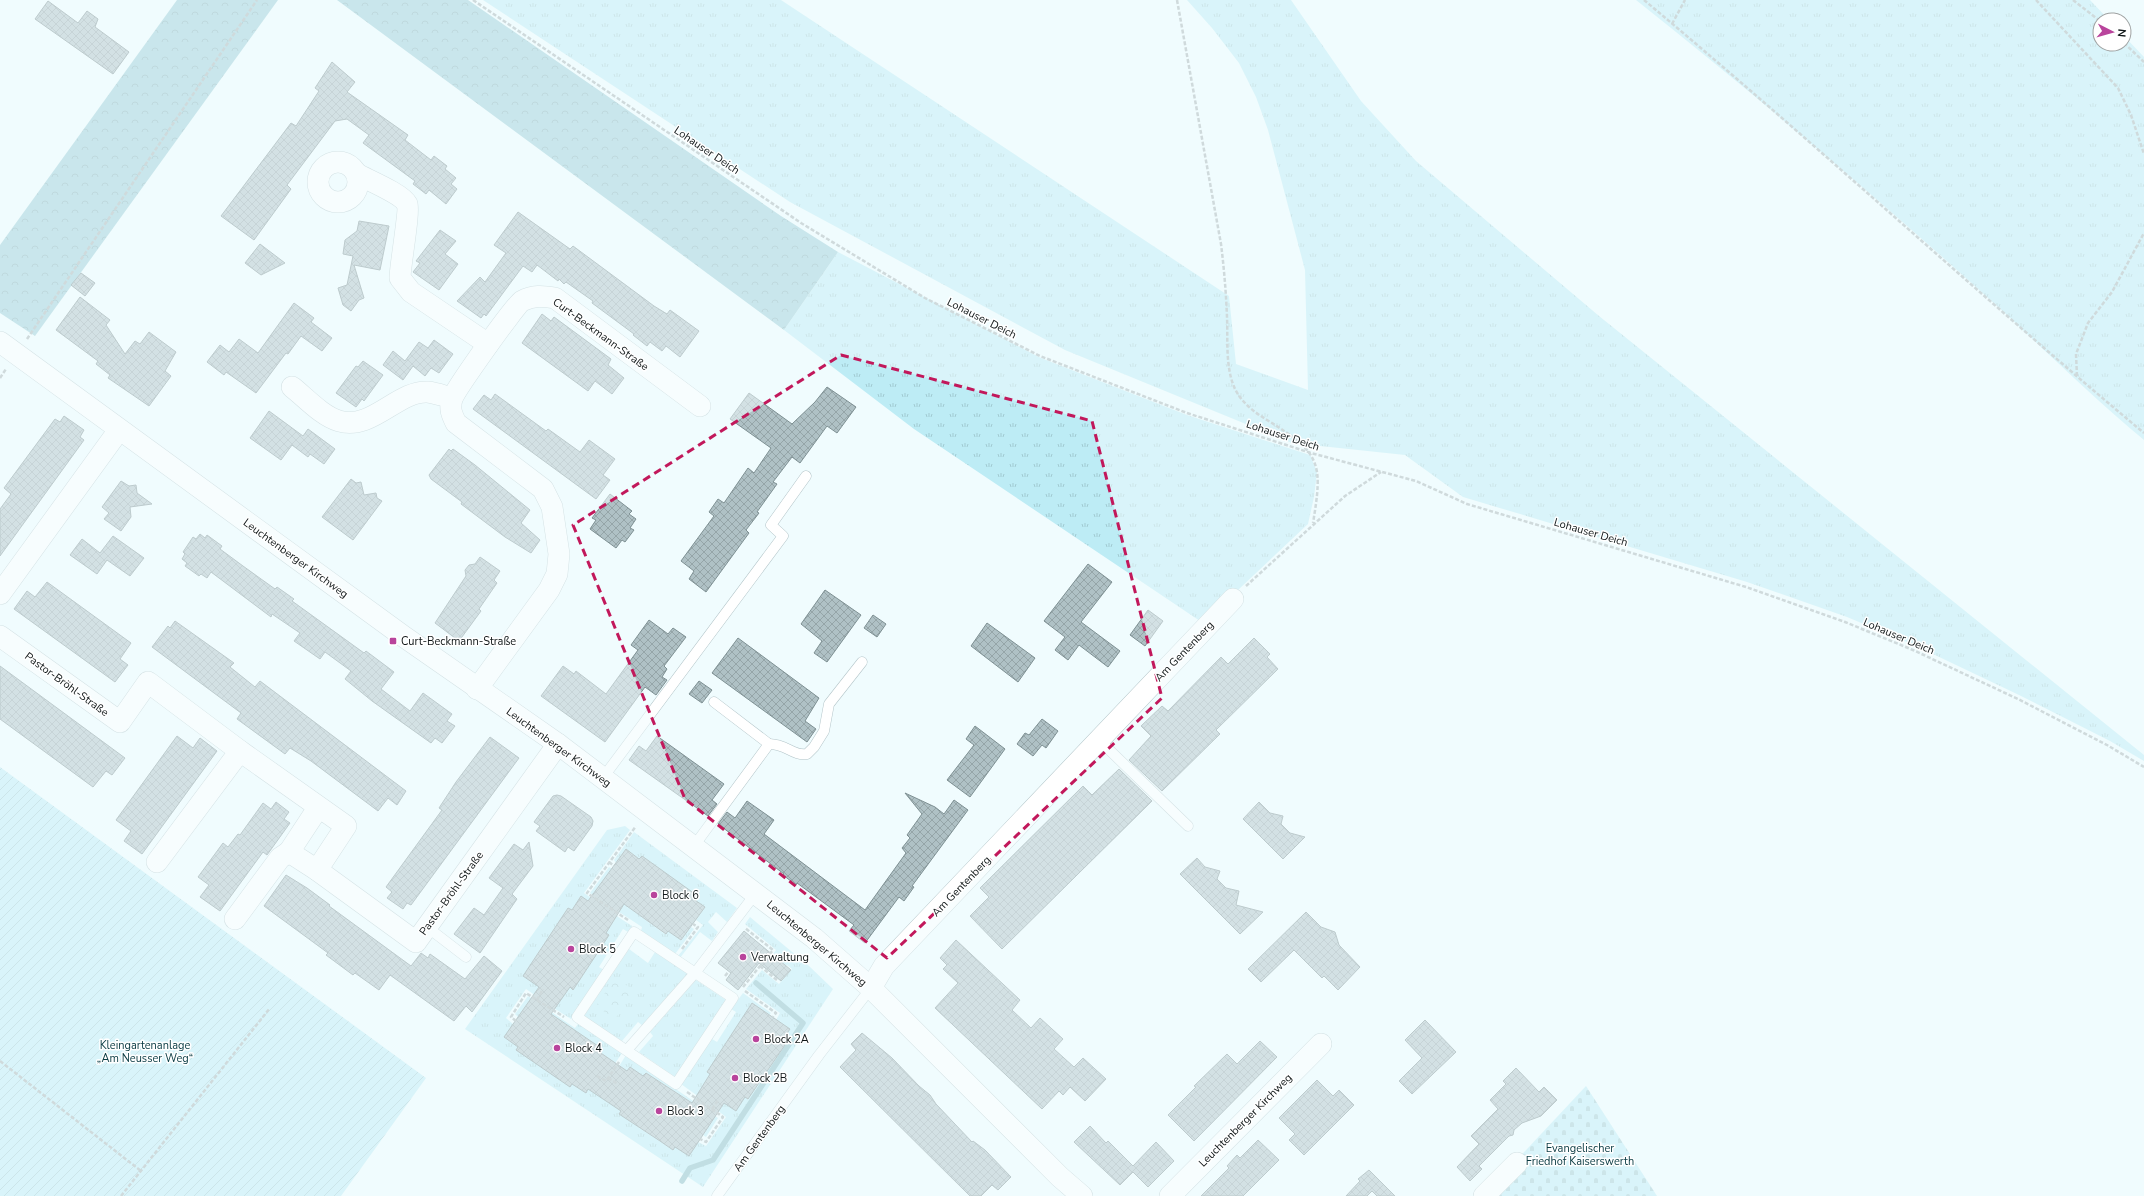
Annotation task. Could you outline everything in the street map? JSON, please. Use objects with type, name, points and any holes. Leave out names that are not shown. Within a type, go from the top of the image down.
[{"type":"street","points":[[357,174],[400,197],[407,204],[408,216],[401,256],[400,278],[411,292],[488,344]]},
{"type":"street","name":"Curt-Beckmann-Straße","points":[[452,398],[488,344],[521,302],[532,297],[543,296],[555,298],[700,406]]},
{"type":"street","name":"Leuchtenberger Kirchweg","points":[[0,342],[477,689],[558,744],[602,779],[694,846],[814,938],[871,988],[1054,1171],[1082,1196]]},
{"type":"street","points":[[292,387],[332,418],[340,422],[364,420],[402,399],[427,392],[452,398],[450,410],[456,423],[543,489],[552,507],[559,554],[556,574],[549,590],[477,689]]},
{"type":"street","points":[[0,594],[119,430]]},
{"type":"street","name":"Am Gentenberg","points":[[871,988],[884,966],[1233,599]]},
{"type":"street","name":"Pastor-Bröhl-Straße","points":[[0,636],[120,722],[148,682],[318,808],[346,826],[317,870]]},
{"type":"street","name":"Pastor-Bröhl-Straße","points":[[289,852],[317,870],[416,942],[558,744]]},
{"type":"street","points":[[157,862],[240,751]]},
{"type":"street","points":[[235,919],[280,858],[289,852],[318,808]]},
{"type":"street","name":"Leuchtenberger Kirchweg","points":[[1170,1196],[1321,1044]]},
{"type":"street","points":[[1484,1196],[1517,1163]]},
{"type":"lane","points":[[602,779],[783,536],[771,525],[806,476]]},
{"type":"lane","points":[[714,702],[769,744],[784,745],[794,753],[806,754],[814,747],[824,731],[829,704],[862,662]]},
{"type":"lane","points":[[1099,740],[1188,826]]},
{"type":"lane","points":[[694,846],[769,744]]},
{"type":"lane","points":[[627,1050],[695,972],[736,921],[756,893]]},
{"type":"lane","points":[[427,927],[466,957]]},
{"type":"lane","points":[[634,932],[734,998],[676,1084],[577,1017],[634,932]]},
{"type":"lane","name":"Am Gentenberg","points":[[717,1196],[819,1055],[871,988]]},
{"type":"path","points":[[17,353],[257,0]]},
{"type":"path","name":"Lohauser Deich","points":[[473,0],[802,223],[925,298],[1040,356],[1187,413],[1311,453],[1416,481],[1467,504],[1746,587],[1846,622],[1913,650],[2018,699],[2107,745],[2144,767]]},
{"type":"path","points":[[1176,0],[1221,244],[1226,285],[1228,357],[1235,388],[1253,412],[1288,434],[1311,453],[1319,473],[1313,523]]},
{"type":"path","points":[[1644,0],[1756,93],[2077,377],[2144,433]]},
{"type":"path","points":[[1672,24],[1685,0]]},
{"type":"path","points":[[2036,0],[2118,88],[2131,115],[2144,154]]},
{"type":"path","points":[[2073,0],[2092,15]]},
{"type":"path","points":[[2132,51],[2144,62]]},
{"type":"path","points":[[2077,377],[2076,354],[2088,323],[2112,292],[2144,233]]},
{"type":"path","points":[[1233,599],[1313,523],[1345,496],[1381,472]]},
{"type":"path","points":[[632,831],[587,893],[637,927],[634,932]]},
{"type":"path","points":[[609,862],[614,866]]},
{"type":"path","points":[[734,998],[773,950],[736,921]]},
{"type":"path","points":[[674,959],[698,927],[693,924]]},
{"type":"path","points":[[760,966],[778,981]]},
{"type":"path","points":[[742,988],[776,1013],[773,1017]]},
{"type":"path","points":[[537,1000],[543,989]]},
{"type":"path","points":[[516,1021],[511,1017],[526,993],[573,1023],[577,1017]]},
{"type":"path","points":[[121,1196],[270,1008]]},
{"type":"path","points":[[597,1076],[606,1081],[627,1050]]},
{"type":"path","points":[[0,1061],[141,1171]]},
{"type":"path","points":[[608,1078],[618,1084]]},
{"type":"path","points":[[676,1084],[723,1117],[706,1142],[700,1138]]},
{"type":"path","points":[[712,1109],[719,1099]]},
{"type":"highlighted area","points":[[841,355],[1092,421],[1162,698],[887,958],[685,799],[573,525]]},
{"type":"green space","points":[[177,0],[278,0],[35,336],[0,313],[0,245]]},
{"type":"green space","points":[[337,0],[468,0],[781,216],[838,252],[784,330]]},
{"type":"green space","points":[[483,0],[781,0],[1229,296],[1236,364],[1308,390],[1305,270],[1268,130],[1256,97],[1239,63],[1212,28],[1187,0],[1291,0],[1361,101],[1416,161],[1599,316],[2144,755],[2144,761],[2110,741],[2019,695],[1914,645],[1847,617],[1747,582],[1463,497],[1405,455],[1292,443],[1065,350],[790,202]]},
{"type":"green space","points":[[1636,0],[2090,0],[2101,12],[2092,12],[2092,52],[2132,52],[2132,44],[2144,57],[2144,440],[2091,394],[1962,274],[1731,76]]},
{"type":"green space","points":[[838,252],[1041,358],[1187,415],[1310,455],[1317,472],[1314,497],[1308,524],[1203,623],[914,429],[784,330]]},
{"type":"green space","name":"Kleingartenanlage „Am Neusser Weg“","points":[[0,767],[426,1078],[341,1196],[0,1196]]},
{"type":"green space","points":[[625,826],[630,830],[584,893],[597,902],[594,905],[581,896],[572,910],[568,908],[532,962],[541,988],[536,996],[526,989],[506,1018],[513,1024],[518,1047],[516,1050],[570,1086],[572,1083],[586,1092],[595,1079],[621,1111],[619,1114],[673,1150],[675,1147],[698,1142],[706,1146],[726,1117],[717,1110],[722,1102],[745,1097],[748,1099],[784,1045],[781,1042],[790,1029],[776,1020],[780,1013],[746,989],[762,970],[779,984],[792,969],[787,965],[776,977],[764,966],[776,950],[745,924],[750,917],[809,966],[833,989],[703,1187],[465,1029],[607,830]]},
{"type":"green space","points":[[634,832],[737,908],[727,922],[716,912],[708,922],[718,932],[712,941],[700,932],[680,958],[678,956],[703,925],[696,920],[705,907],[692,898],[694,894],[642,856],[639,859],[626,849],[616,863],[614,860]]},
{"type":"green space","points":[[609,867],[612,869],[613,896],[665,934],[668,931],[681,940],[691,927],[694,929],[675,954],[641,931],[642,927],[590,893]]},
{"type":"green space","points":[[603,907],[632,926],[628,932],[623,929],[599,967],[604,970],[571,1019],[541,1000],[569,987],[573,990],[609,935],[606,933],[615,919],[601,910]]},
{"type":"green space","points":[[629,949],[648,963],[655,952],[688,974],[643,1026],[638,1022],[622,1041],[584,1016]]},
{"type":"green space","points":[[615,978],[634,990],[615,1019],[596,1006]]},
{"type":"green space","points":[[696,980],[726,1000],[675,1077],[639,1052],[653,1036],[650,1032]]},
{"type":"green space","points":[[743,993],[771,1013],[707,1072],[711,1074],[710,1105],[681,1084],[712,1039],[717,1042],[736,1012],[731,1009]]},
{"type":"green space","points":[[528,996],[575,1028],[578,1024],[622,1053],[606,1077],[595,1049],[598,1046],[528,1003],[518,1017],[515,1014]]},
{"type":"green space","points":[[626,1055],[718,1118],[706,1137],[703,1135],[712,1121],[700,1108],[646,1073],[643,1076],[630,1067],[621,1081],[613,1076]]},
{"type":"green space","name":"Evangelischer Friedhof Kaiserswerth","points":[[1586,1086],[1657,1196],[1483,1196]]},
{"type":"building","points":[[48,1],[78,23],[87,11],[98,19],[95,27],[129,52],[113,74],[35,19]]},
{"type":"building","points":[[332,62],[355,82],[347,92],[408,135],[405,140],[431,160],[434,156],[447,166],[445,169],[456,178],[451,184],[457,189],[446,204],[429,190],[426,194],[413,184],[415,181],[363,143],[369,135],[347,119],[335,121],[287,185],[291,189],[254,240],[221,216],[291,123],[296,126],[319,91],[315,88]]},
{"type":"building","points":[[518,212],[570,249],[573,246],[654,306],[667,314],[670,310],[699,331],[680,357],[666,346],[662,351],[650,342],[647,346],[633,335],[634,334],[592,303],[593,301],[566,282],[564,284],[559,279],[558,281],[537,265],[532,272],[523,266],[486,316],[484,314],[481,318],[457,301],[480,277],[485,282],[506,253],[494,245]]},
{"type":"building","points":[[359,221],[389,226],[380,270],[354,265],[364,298],[359,300],[351,311],[343,305],[338,288],[347,285],[353,256],[343,254],[345,240],[357,231]]},
{"type":"building","points":[[440,230],[456,241],[445,254],[458,264],[439,290],[413,272],[420,263],[416,261]]},
{"type":"building","points":[[260,244],[285,263],[261,275],[245,263]]},
{"type":"building","points":[[81,273],[95,283],[85,296],[71,285]]},
{"type":"building","points":[[80,297],[110,320],[106,325],[125,354],[135,341],[140,344],[149,332],[176,352],[165,371],[171,376],[149,406],[108,378],[110,375],[96,364],[98,361],[56,330]]},
{"type":"building","points":[[294,303],[314,318],[311,322],[332,338],[322,351],[301,336],[288,354],[286,353],[256,393],[226,372],[224,375],[207,362],[220,345],[229,352],[239,339],[258,353]]},
{"type":"building","points":[[542,314],[551,321],[554,317],[611,359],[608,365],[624,378],[612,394],[595,381],[588,391],[522,343]]},
{"type":"building","points":[[434,340],[453,354],[439,373],[431,368],[425,376],[413,366],[403,380],[383,365],[393,351],[405,361],[419,342],[428,348]]},
{"type":"building","points":[[363,361],[383,375],[364,401],[362,399],[356,407],[336,393],[356,366],[358,367]]},
{"type":"building","points":[[827,387],[856,407],[837,433],[827,426],[800,463],[792,457],[773,482],[777,484],[757,512],[759,513],[746,530],[749,533],[706,592],[689,579],[694,571],[681,561],[714,516],[709,512],[718,499],[724,503],[748,468],[754,473],[771,448],[730,419],[749,393],[792,424],[815,402]]},
{"type":"building","points":[[495,394],[546,431],[548,429],[580,452],[589,440],[615,459],[603,475],[610,480],[596,499],[473,409],[484,395],[491,400]]},
{"type":"building","points":[[269,411],[303,436],[308,429],[335,449],[324,464],[310,454],[308,457],[292,445],[281,460],[250,438]]},
{"type":"building","points":[[64,416],[84,430],[80,437],[84,440],[0,556],[0,509],[11,494],[4,488],[55,419],[60,422]]},
{"type":"building","points":[[449,449],[451,451],[453,449],[475,465],[530,510],[521,523],[540,540],[531,553],[505,537],[431,479],[429,475]]},
{"type":"building","points":[[351,479],[356,483],[361,482],[364,495],[376,493],[377,498],[382,501],[353,540],[322,517]]},
{"type":"building","points":[[121,481],[129,486],[136,485],[137,493],[152,504],[130,507],[131,517],[121,531],[104,519],[109,513],[102,507]]},
{"type":"building","points":[[610,494],[632,511],[629,514],[636,519],[630,528],[634,530],[625,542],[622,540],[616,548],[590,529],[596,520],[592,518]]},
{"type":"building","points":[[200,534],[205,538],[207,535],[222,546],[220,549],[243,566],[275,589],[277,587],[294,599],[292,601],[364,653],[366,651],[394,672],[381,689],[410,711],[423,693],[452,714],[447,721],[455,726],[442,743],[435,738],[431,743],[372,701],[345,679],[351,671],[325,652],[320,659],[294,641],[300,633],[272,614],[271,617],[211,572],[207,578],[201,574],[199,576],[185,566],[187,563],[182,559],[185,554],[183,552],[193,537],[196,539]]},
{"type":"building","points":[[113,536],[144,558],[130,576],[107,560],[97,574],[70,555],[82,539],[100,553]]},
{"type":"building","points":[[480,557],[500,571],[494,580],[497,583],[479,609],[481,611],[459,641],[435,623],[466,576],[465,570],[469,565],[475,564]]},
{"type":"building","points":[[1088,564],[1112,582],[1081,622],[1120,651],[1108,667],[1079,645],[1068,660],[1055,650],[1065,637],[1044,621]]},
{"type":"building","points":[[47,582],[131,643],[120,659],[128,665],[115,682],[14,609],[27,591],[35,597]]},
{"type":"building","points":[[825,590],[861,615],[827,662],[814,653],[822,641],[801,624]]},
{"type":"building","points":[[1148,610],[1163,621],[1145,646],[1130,635]]},
{"type":"building","points":[[873,615],[886,624],[877,637],[864,628]]},
{"type":"building","points":[[649,620],[668,634],[673,628],[686,637],[664,666],[667,669],[662,677],[667,680],[656,695],[645,687],[605,742],[541,696],[563,666],[574,674],[576,671],[606,694],[638,650],[631,645]]},
{"type":"building","points":[[175,621],[234,663],[230,667],[255,687],[260,681],[406,791],[397,805],[388,798],[378,811],[311,761],[290,748],[285,754],[237,719],[241,713],[152,647],[168,626],[170,628]]},
{"type":"building","points":[[987,623],[1035,658],[1018,682],[971,646]]},
{"type":"building","points":[[738,638],[819,698],[805,721],[816,729],[807,742],[712,673]]},
{"type":"building","points":[[1254,638],[1270,654],[1267,657],[1278,669],[1216,730],[1220,734],[1162,791],[1129,760],[1151,736],[1141,726],[1162,706],[1168,711],[1221,657],[1228,664]]},
{"type":"building","points":[[0,666],[125,758],[112,775],[106,771],[93,787],[0,719]]},
{"type":"building","points":[[699,681],[712,690],[702,703],[689,694]]},
{"type":"building","points":[[1042,719],[1058,731],[1046,748],[1042,745],[1033,756],[1017,744],[1025,733],[1029,735]]},
{"type":"building","points":[[975,726],[1005,749],[970,797],[947,780],[974,745],[966,739]]},
{"type":"building","points":[[177,736],[193,748],[200,738],[217,751],[142,854],[124,841],[131,831],[116,820]]},
{"type":"building","points":[[657,736],[724,784],[712,800],[717,804],[708,816],[629,760],[639,746],[646,751]]},
{"type":"building","points":[[490,737],[519,758],[411,905],[407,903],[403,909],[387,898],[392,892],[386,887],[442,810],[439,808],[456,782]]},
{"type":"building","points":[[1119,769],[1152,801],[1002,949],[970,916],[989,897],[980,888],[1083,786],[1092,795]]},
{"type":"building","points":[[905,793],[935,807],[944,814],[954,800],[968,810],[912,886],[914,887],[904,901],[899,897],[865,943],[849,931],[854,925],[797,883],[796,885],[783,875],[784,874],[718,824],[727,812],[735,818],[747,801],[774,820],[764,834],[865,910],[906,853],[902,848],[910,838],[907,835],[922,814]]},
{"type":"building","points":[[553,796],[561,796],[591,817],[593,821],[592,826],[574,851],[568,847],[565,852],[536,831],[540,826],[534,822]]},
{"type":"building","points":[[276,802],[289,812],[284,819],[290,823],[267,855],[263,852],[220,911],[200,897],[209,885],[198,877],[223,843],[228,847],[238,834],[240,835],[263,803],[271,809]]},
{"type":"building","points":[[1259,802],[1270,813],[1283,816],[1281,824],[1290,833],[1305,837],[1283,859],[1243,819]]},
{"type":"building","points":[[529,842],[533,866],[512,894],[517,899],[480,953],[454,934],[474,908],[484,915],[503,888],[489,878],[514,844],[523,850]]},
{"type":"building","points":[[626,849],[639,859],[642,856],[695,894],[692,898],[705,907],[681,940],[668,931],[666,934],[624,904],[606,933],[609,935],[573,990],[570,987],[551,1014],[598,1046],[595,1049],[627,1071],[630,1067],[643,1076],[646,1073],[692,1103],[710,1074],[707,1072],[752,1003],[790,1029],[781,1042],[785,1045],[748,1099],[745,1097],[736,1111],[724,1103],[689,1156],[675,1147],[673,1150],[619,1114],[621,1111],[588,1089],[586,1093],[572,1084],[570,1087],[516,1050],[518,1047],[504,1037],[539,987],[523,976],[568,908],[572,910],[581,896],[588,901]]},
{"type":"building","points":[[1197,858],[1205,867],[1220,871],[1217,879],[1226,888],[1239,891],[1236,905],[1263,912],[1240,934],[1180,874]]},
{"type":"building","points":[[286,875],[307,888],[330,905],[329,906],[411,966],[421,953],[428,958],[430,954],[465,979],[484,956],[502,971],[472,1012],[466,1006],[454,1021],[390,975],[379,990],[355,973],[353,975],[326,955],[328,953],[264,906]]},
{"type":"building","points":[[1306,912],[1321,927],[1335,932],[1339,945],[1360,967],[1338,990],[1324,976],[1322,978],[1294,950],[1261,982],[1248,969]]},
{"type":"building","name":"Verwaltung","points":[[744,931],[791,970],[781,981],[759,963],[738,990],[726,980],[731,973],[718,963]]},
{"type":"building","points":[[956,940],[1020,1000],[1012,1010],[1031,1028],[1040,1018],[1063,1039],[1054,1049],[1074,1067],[1083,1058],[1106,1079],[1085,1101],[1070,1087],[1063,1095],[1059,1091],[1042,1109],[935,1008],[958,983],[943,969],[947,965],[940,958]]},
{"type":"building","points":[[1425,1020],[1456,1052],[1412,1094],[1399,1081],[1422,1058],[1405,1040]]},
{"type":"building","points":[[862,1033],[892,1058],[919,1086],[930,1095],[936,1104],[972,1142],[973,1141],[985,1150],[1011,1177],[998,1190],[992,1185],[981,1196],[970,1196],[840,1067],[856,1050],[851,1044]]},
{"type":"building","points":[[1260,1041],[1277,1057],[1194,1141],[1168,1115],[1196,1087],[1194,1086],[1227,1054],[1237,1064]]},
{"type":"building","points":[[1516,1068],[1539,1092],[1544,1087],[1557,1100],[1541,1116],[1522,1123],[1514,1130],[1513,1135],[1509,1136],[1479,1166],[1482,1169],[1470,1181],[1457,1167],[1479,1144],[1471,1136],[1498,1109],[1490,1100],[1506,1084],[1503,1081]]},
{"type":"building","points":[[1317,1080],[1333,1096],[1339,1090],[1354,1105],[1304,1155],[1289,1140],[1295,1134],[1279,1118]]},
{"type":"building","points":[[1090,1126],[1106,1143],[1108,1141],[1133,1166],[1156,1142],[1174,1161],[1148,1187],[1133,1172],[1120,1185],[1074,1142]]},
{"type":"building","points":[[1258,1140],[1279,1160],[1243,1196],[1201,1196],[1229,1168],[1227,1166],[1237,1155],[1240,1158]]},
{"type":"building","points":[[1369,1170],[1395,1196],[1377,1196],[1372,1191],[1367,1196],[1346,1196],[1360,1181],[1358,1179]]},
{"type":"waterway","points":[[682,1181],[690,1168],[713,1160],[803,1023],[756,983]]},
{"type":"place","name":"Curt-Beckmann-Straße","points":[[393,641]]},
{"type":"place","name":"Block 6","points":[[654,895]]},
{"type":"place","name":"Block 5","points":[[571,949]]},
{"type":"place","name":"Verwaltung","points":[[743,957]]},
{"type":"place","name":"Block 2A","points":[[756,1039]]},
{"type":"place","name":"Block 4","points":[[557,1048]]},
{"type":"place","name":"Block 2B","points":[[735,1078]]},
{"type":"place","name":"Block 3","points":[[659,1111]]}]
